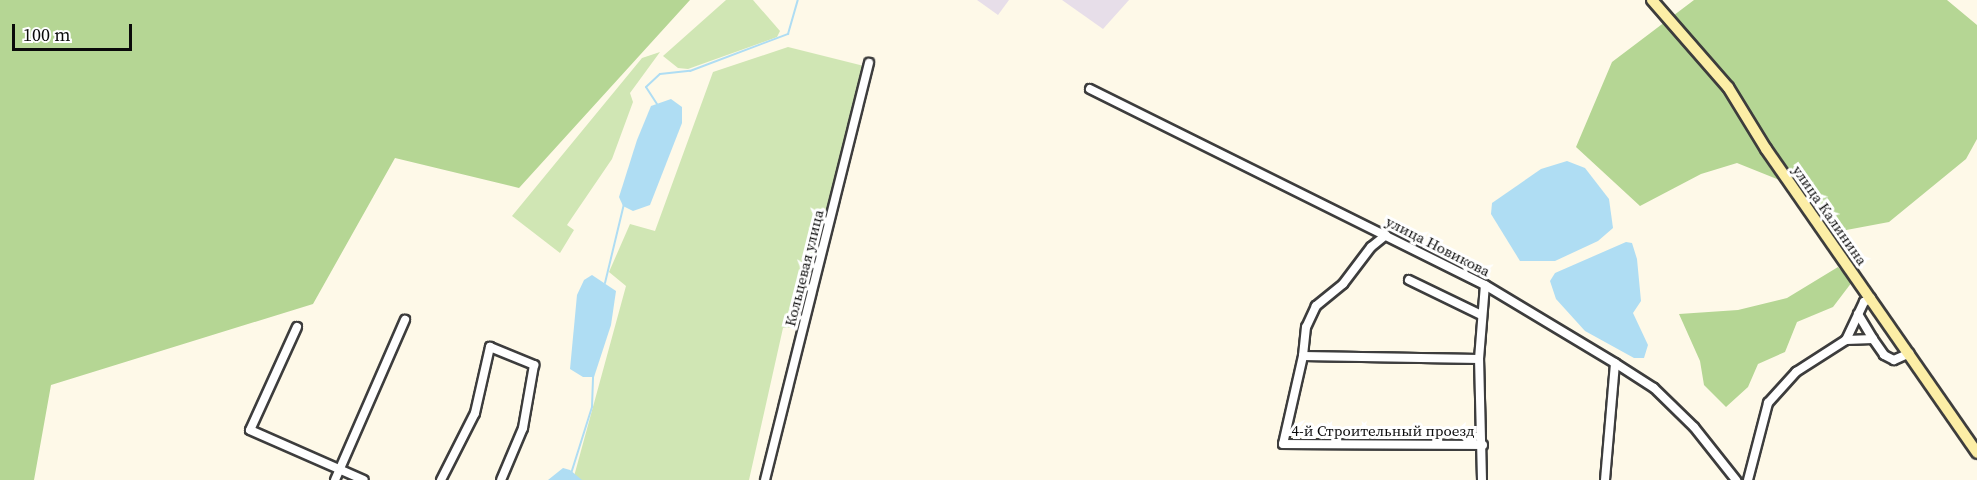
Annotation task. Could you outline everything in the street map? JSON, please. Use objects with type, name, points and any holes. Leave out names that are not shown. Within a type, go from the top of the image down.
[{"type":"street","name":"улица Калинина","points":[[1652,0],[1728,87],[1766,149],[1910,353],[1977,453]]},
{"type":"street","name":"Кольцевая улица","points":[[765,480],[868,63]]},
{"type":"street","name":"улица Новикова","points":[[1090,89],[1485,285],[1616,363],[1654,388],[1694,427],[1736,480]]},
{"type":"street","points":[[1386,235],[1371,247],[1343,284],[1316,306],[1306,327],[1303,356],[1479,359]]},
{"type":"street","points":[[1409,280],[1481,315]]},
{"type":"street","points":[[1482,480],[1483,445],[1479,359],[1485,285]]},
{"type":"street","points":[[1748,480],[1768,403],[1796,372],[1845,340],[1858,314],[1871,298]]},
{"type":"street","points":[[1858,314],[1884,355],[1894,360],[1910,353]]},
{"type":"street","points":[[335,480],[405,320]]},
{"type":"street","points":[[297,327],[250,430],[364,480]]},
{"type":"street","points":[[1845,340],[1873,339]]},
{"type":"street","points":[[441,480],[475,413],[490,347],[534,364],[523,428],[501,480]]},
{"type":"street","name":"4-й Строительный проезд","points":[[1303,356],[1283,444],[1483,445]]},
{"type":"street","points":[[1605,480],[1616,363]]},
{"type":"shaded area","points":[[977,0],[1009,0],[998,15]]},
{"type":"shaded area","points":[[1062,0],[1129,0],[1103,29]]},
{"type":"green space","points":[[0,0],[690,0],[519,188],[395,158],[313,304],[51,385],[34,480],[0,480]]},
{"type":"green space","points":[[726,0],[753,0],[780,31],[777,37],[688,69],[678,68],[663,56]]},
{"type":"green space","points":[[1694,0],[1947,0],[1977,25],[1977,139],[1966,159],[1889,222],[1841,231],[1802,189],[1737,163],[1701,174],[1640,206],[1576,147],[1612,62]]},
{"type":"green space","points":[[788,47],[864,66],[800,327],[783,328],[749,480],[573,480],[626,286],[609,272],[630,224],[655,231],[713,72]]},
{"type":"green space","points":[[660,52],[630,93],[633,102],[612,159],[567,225],[574,230],[560,253],[512,216],[642,58]]},
{"type":"green space","points":[[1838,267],[1852,282],[1833,307],[1797,322],[1785,352],[1758,364],[1748,387],[1726,407],[1704,385],[1700,361],[1679,314],[1738,310],[1787,298]]},
{"type":"water","points":[[671,99],[682,107],[682,123],[650,205],[633,211],[623,206],[619,197],[637,140],[651,106]]},
{"type":"water","points":[[1567,161],[1585,168],[1609,199],[1613,228],[1598,241],[1555,261],[1520,261],[1491,214],[1492,203],[1541,169]]},
{"type":"water","points":[[1626,242],[1632,243],[1637,259],[1641,301],[1633,313],[1648,345],[1644,358],[1634,358],[1585,331],[1556,299],[1550,281],[1555,273]]},
{"type":"water","points":[[592,275],[616,291],[611,325],[594,377],[583,377],[570,369],[577,295],[584,280]]},
{"type":"water","points":[[563,468],[570,470],[582,480],[548,480]]},
{"type":"waterway","points":[[657,104],[646,87],[660,74],[690,71],[788,34],[798,0]]},
{"type":"waterway","points":[[605,283],[624,204]]},
{"type":"waterway","points":[[569,480],[592,407],[593,375]]}]
